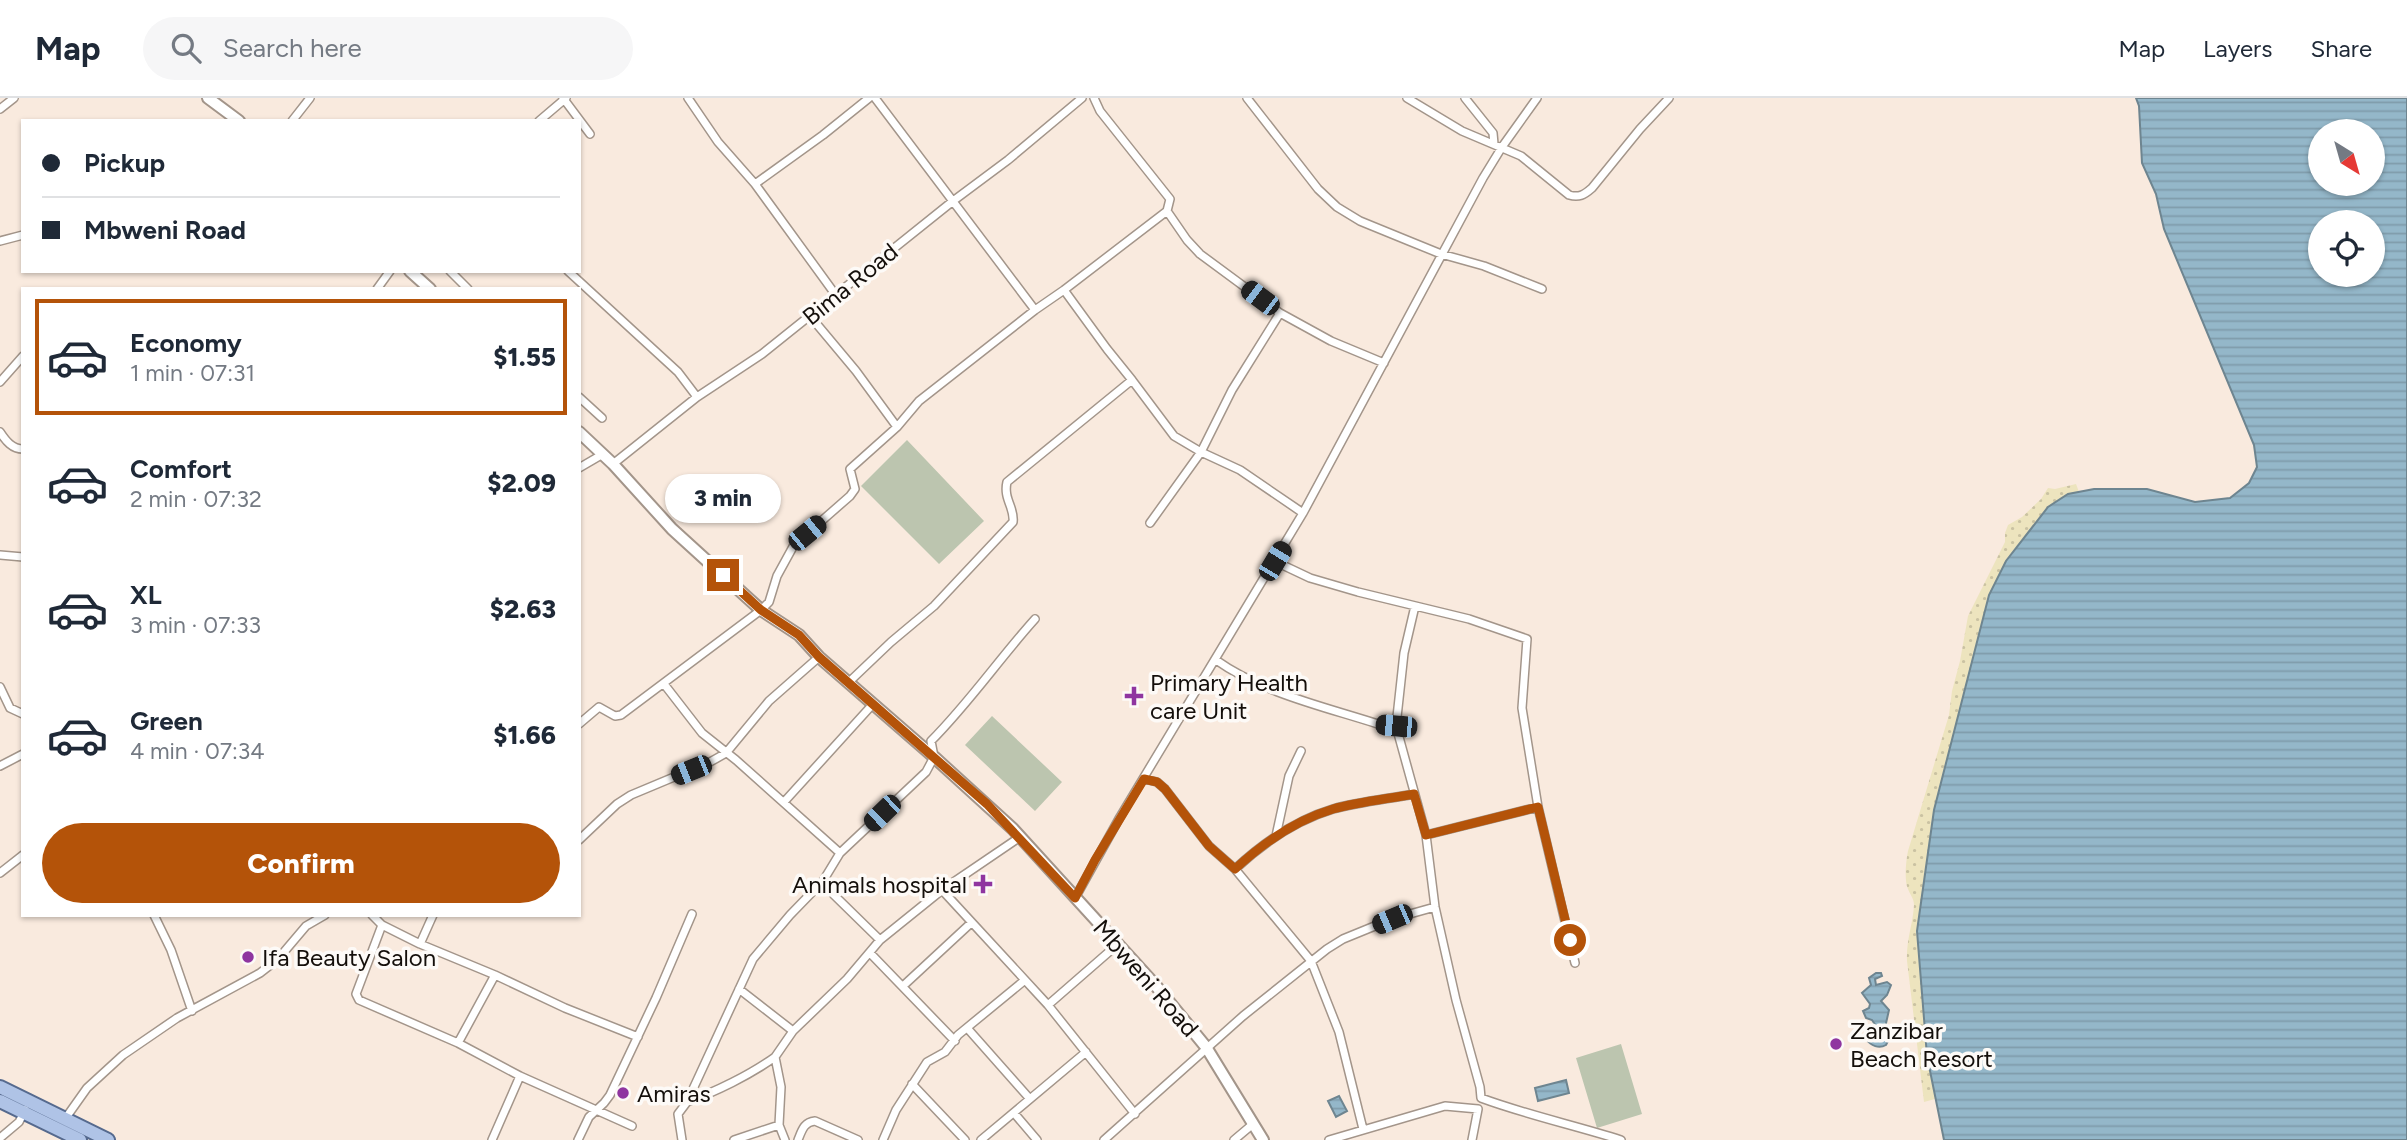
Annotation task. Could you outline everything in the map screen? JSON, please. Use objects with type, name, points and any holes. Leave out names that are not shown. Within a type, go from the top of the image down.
[{"type":"main road","points":[[0,1087],[27,1106],[105,1139]]},
{"type":"main road","points":[[0,1101],[27,1106]]},
{"type":"main road","points":[[63,1123],[79,1140]]},
{"type":"street","points":[[0,109],[14,98]]},
{"type":"street","points":[[208,98],[236,119]]},
{"type":"street","points":[[294,119],[310,98]]},
{"type":"street","points":[[689,98],[718,142],[755,184],[835,294]]},
{"type":"street","points":[[755,184],[869,98]]},
{"type":"street","points":[[875,98],[1035,310]]},
{"type":"street","name":"Bima Road","points":[[614,464],[697,397],[762,354],[1008,160],[1082,98]]},
{"type":"street","points":[[581,722],[599,707],[615,716],[621,715],[761,610],[769,602],[777,576],[794,545],[855,489],[850,469],[897,428],[919,401],[1167,211],[1170,199],[1100,111],[1094,98]]},
{"type":"street","points":[[1247,98],[1330,202],[1360,221],[1441,254],[1484,265],[1542,289]]},
{"type":"street","points":[[1407,98],[1462,131],[1521,156],[1569,195],[1577,197],[1584,195],[1604,175],[1640,129],[1669,98]]},
{"type":"street","points":[[1465,98],[1493,133],[1498,145]]},
{"type":"street","points":[[1075,898],[1095,860],[1303,513],[1498,145],[1537,98]]},
{"type":"street","points":[[541,119],[564,99],[579,119]]},
{"type":"street","points":[[581,122],[590,134]]},
{"type":"street","points":[[1167,211],[1200,254],[1280,313],[1331,341],[1384,363]]},
{"type":"street","points":[[0,242],[21,236]]},
{"type":"street","points":[[412,273],[428,287]]},
{"type":"street","points":[[452,273],[466,287]]},
{"type":"street","points":[[570,273],[678,372],[697,397]]},
{"type":"street","points":[[1064,290],[1107,349],[1153,405],[1167,429],[1201,452],[1240,470],[1303,513]]},
{"type":"street","points":[[1150,523],[1201,452],[1232,390],[1280,313]]},
{"type":"street","points":[[810,316],[856,371],[897,428]]},
{"type":"street","points":[[0,382],[21,358]]},
{"type":"street","points":[[849,682],[934,606],[1013,522],[1014,515],[1004,492],[1007,482],[1132,380]]},
{"type":"street","points":[[581,399],[601,418]]},
{"type":"street","points":[[0,432],[16,449],[21,449]]},
{"type":"street","name":"Mbweni Road","points":[[581,434],[614,464],[672,528],[761,610],[799,635],[819,657],[934,757],[1020,837],[1156,986],[1206,1047],[1263,1140]]},
{"type":"street","points":[[581,467],[603,454]]},
{"type":"street","points":[[0,555],[21,557]]},
{"type":"street","points":[[1275,561],[1310,578],[1469,619],[1527,639],[1521,708],[1538,807],[1575,963]]},
{"type":"street","points":[[1415,606],[1404,653],[1396,726],[1426,835],[1435,907],[1459,1012],[1480,1087],[1481,1098],[1472,1140]]},
{"type":"street","points":[[681,1140],[678,1114],[687,1102],[753,959],[823,881],[840,853],[926,772],[934,757],[931,741],[952,721],[1002,656],[1035,619]]},
{"type":"street","points":[[581,838],[617,804],[631,795],[710,762],[726,752],[769,701],[819,657]]},
{"type":"street","points":[[1216,660],[1233,672],[1274,690],[1381,725],[1396,726]]},
{"type":"street","points":[[664,684],[702,733],[840,853]]},
{"type":"street","points":[[0,687],[10,708],[21,713]]},
{"type":"street","points":[[784,802],[873,704]]},
{"type":"street","points":[[1276,836],[1289,776],[1301,751]]},
{"type":"street","points":[[0,766],[21,755]]},
{"type":"street","points":[[1144,779],[1157,782],[1165,789],[1209,846],[1235,869],[1311,961],[1339,1032],[1363,1129]]},
{"type":"street","points":[[1235,869],[1276,836],[1333,809],[1414,794]]},
{"type":"street","points":[[1426,835],[1538,807]]},
{"type":"street","points":[[687,1102],[756,1071],[775,1057],[793,1031],[847,979],[880,940],[942,890],[1020,837]]},
{"type":"street","points":[[0,873],[21,857]]},
{"type":"street","points":[[823,881],[880,940]]},
{"type":"street","points":[[942,890],[1048,1005],[1135,1114]]},
{"type":"street","points":[[1104,1140],[1206,1047],[1311,961],[1343,939],[1392,919],[1435,907]]},
{"type":"street","points":[[578,1140],[589,1116],[610,1095],[692,914]]},
{"type":"street","points":[[155,917],[171,950],[192,1011]]},
{"type":"street","points":[[63,1123],[87,1088],[122,1055],[177,1018],[260,973],[278,960],[306,926],[322,917]]},
{"type":"street","points":[[374,917],[382,925],[421,944],[565,1008],[638,1037]]},
{"type":"street","points":[[421,944],[432,917]]},
{"type":"street","points":[[903,986],[971,923]]},
{"type":"street","points":[[382,925],[356,994],[359,1000],[458,1043],[520,1076],[632,1126]]},
{"type":"street","points":[[1048,1005],[1118,944]]},
{"type":"street","points":[[870,953],[956,1041]]},
{"type":"street","points":[[458,1043],[495,975]]},
{"type":"street","points":[[883,1140],[912,1084],[927,1062],[945,1052],[958,1035],[1025,980]]},
{"type":"street","points":[[739,989],[793,1031]]},
{"type":"street","points":[[968,1029],[1030,1099]]},
{"type":"street","points":[[982,1140],[1086,1052]]},
{"type":"street","points":[[775,1057],[780,1087],[779,1125],[785,1140]]},
{"type":"street","points":[[492,1140],[520,1076]]},
{"type":"street","points":[[912,1084],[965,1140]]},
{"type":"street","points":[[1481,1098],[1518,1112],[1574,1125],[1621,1140]]},
{"type":"street","points":[[0,1138],[19,1122],[27,1106]]},
{"type":"street","points":[[1329,1140],[1445,1106],[1478,1109]]},
{"type":"street","points":[[1014,1113],[1037,1140]]},
{"type":"street","points":[[798,1140],[803,1128],[809,1122],[815,1121],[858,1140]]},
{"type":"street","points":[[1234,1140],[1253,1124]]},
{"type":"street","points":[[734,1140],[779,1125]]},
{"type":"sand","points":[[2076,484],[2079,492],[2068,494],[2048,507],[2006,561],[1989,595],[1934,810],[1917,931],[1927,1056],[1935,1099],[1924,1102],[1907,961],[1914,905],[1906,881],[1908,851],[1949,715],[1968,616],[2005,542],[2008,525],[2022,517],[2041,499],[2048,488]]},
{"type":"green space","points":[[907,440],[984,521],[939,564],[861,486]]},
{"type":"green space","points":[[992,716],[1062,782],[1035,811],[965,745]]},
{"type":"green space","points":[[1621,1044],[1642,1114],[1597,1128],[1576,1058]]},
{"type":"water","points":[[2136,98],[2407,98],[2407,1140],[1944,1140],[1927,1056],[1917,931],[1934,810],[1989,595],[2006,561],[2048,507],[2068,494],[2094,489],[2147,489],[2195,502],[2230,498],[2249,483],[2257,467],[2254,445],[2164,229],[2156,194],[2142,163],[2139,106]]},
{"type":"water","points":[[1881,973],[1882,976],[1875,979],[1876,985],[1887,982],[1891,985],[1881,1001],[1889,1010],[1884,1032],[1888,1041],[1881,1047],[1866,1039],[1876,1026],[1872,1020],[1866,1018],[1863,1011],[1869,1008],[1870,1004],[1862,993],[1871,985],[1869,978]]},
{"type":"water","points":[[1566,1080],[1569,1093],[1538,1101],[1535,1088]]},
{"type":"water","points":[[1339,1096],[1347,1111],[1336,1117],[1328,1101]]},
{"type":"place","name":"Primary Health care Unit","points":[[1134,696]]},
{"type":"place","name":"Animals hospital","points":[[983,884]]},
{"type":"place","name":"Ifa Beauty Salon","points":[[248,957]]},
{"type":"place","name":"Zanzibar Beach Resort","points":[[1836,1044]]},
{"type":"place","name":"Amiras","points":[[623,1093]]},
{"type":"route","points":[[723,575],[761,610],[799,635],[819,657],[987,804],[1075,898],[1144,779],[1157,782],[1165,789],[1209,846],[1235,869],[1276,836],[1308,819],[1333,809],[1414,794],[1426,835],[1538,807],[1570,940]]}]
